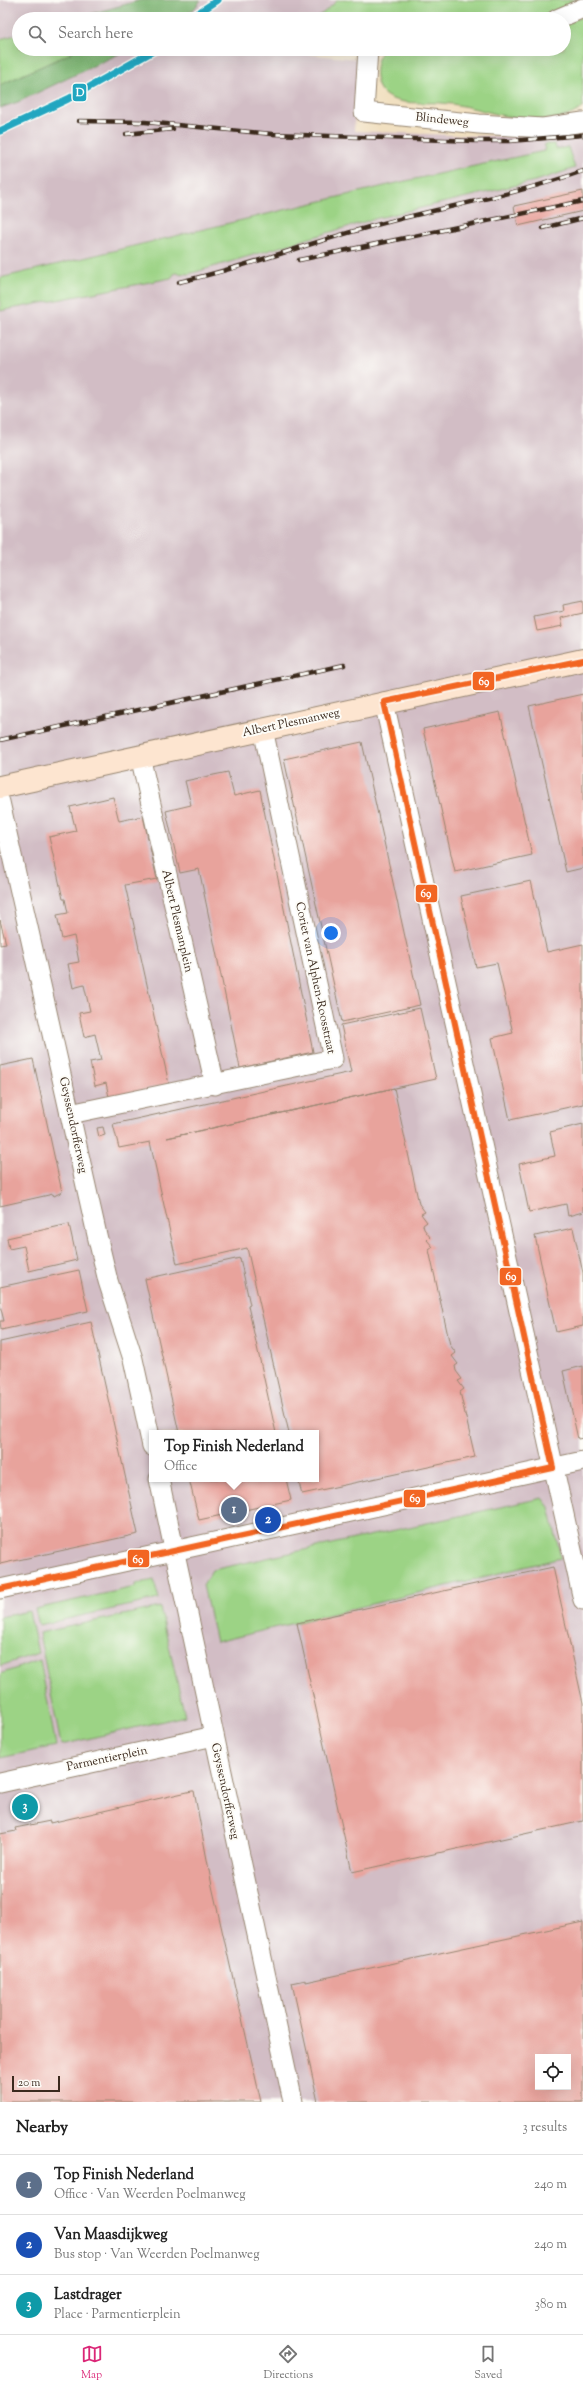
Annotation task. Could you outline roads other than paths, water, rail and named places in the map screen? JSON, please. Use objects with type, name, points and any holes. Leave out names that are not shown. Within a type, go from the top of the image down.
[{"type":"street","points":[[571,13],[583,8]]},
{"type":"street","name":"Blindeweg","points":[[368,56],[364,112],[479,124],[543,128],[583,122]]},
{"type":"street","name":"Albert Plesmanweg","points":[[0,787],[384,702],[583,660]]},
{"type":"street","points":[[384,702],[583,1600]]},
{"type":"street","name":"Coriet van Alphen-Roosstraat","points":[[70,1114],[215,1085],[333,1059],[264,729]]},
{"type":"street","name":"Albert Plesmanplein","points":[[140,756],[215,1085]]},
{"type":"street","name":"Geyssendorfferweg","points":[[0,802],[97,1235],[108,1281],[133,1359],[149,1432]]},
{"type":"street","points":[[0,1589],[583,1462]]},
{"type":"street","name":"Geyssendorfferweg","points":[[160,1482],[293,2102]]},
{"type":"street","name":"Parmentierplein","points":[[0,1783],[214,1736]]},
{"type":"railway","points":[[79,121],[145,122],[272,134],[474,141],[510,141],[583,135]]},
{"type":"railway","points":[[126,134],[173,129]]},
{"type":"railway","points":[[179,282],[227,270],[369,227],[557,180],[583,171]]},
{"type":"railway","points":[[299,260],[583,201]]},
{"type":"railway","points":[[543,228],[583,218]]},
{"type":"railway","points":[[0,740],[344,665]]},
{"type":"place","name":"Top Finish Nederland","points":[[234,1510]]},
{"type":"place","name":"Van Maasdijkweg","points":[[268,1520]]},
{"type":"place","name":"Lastdrager","points":[[25,1807]]}]
